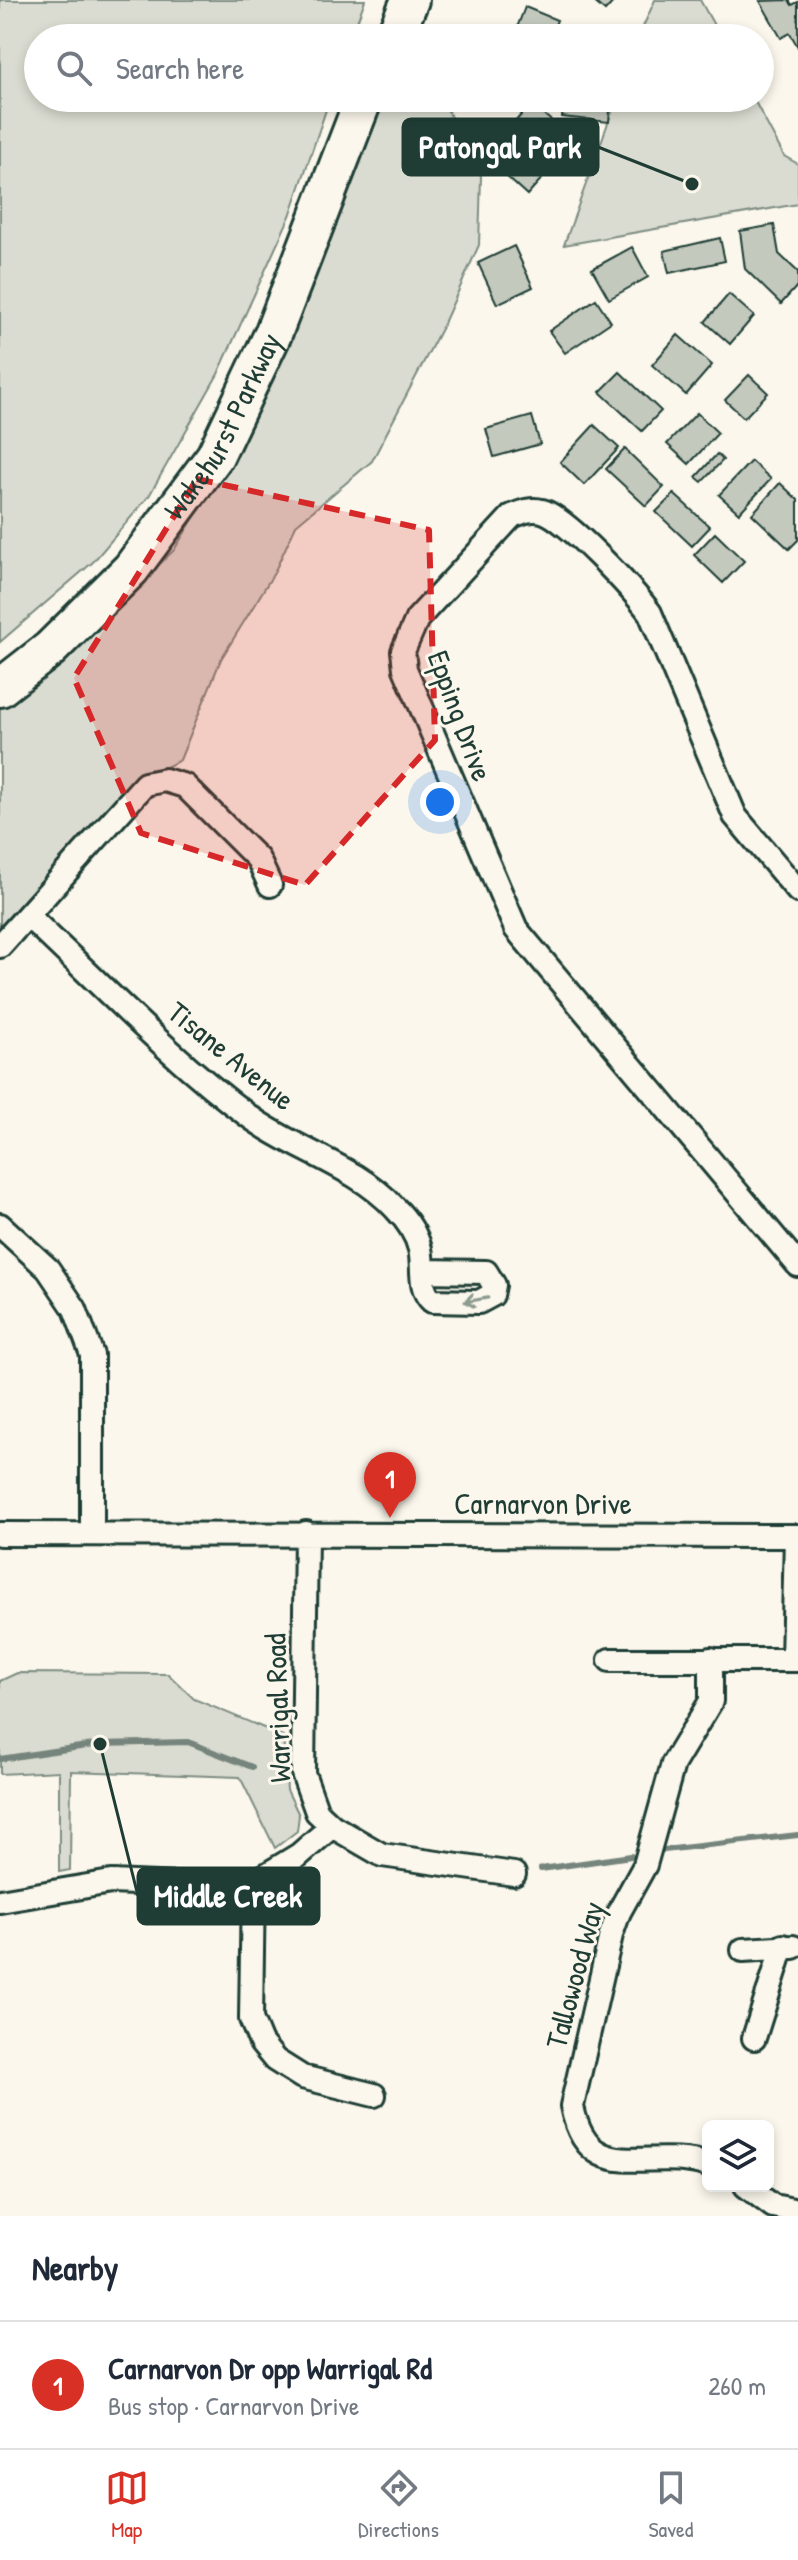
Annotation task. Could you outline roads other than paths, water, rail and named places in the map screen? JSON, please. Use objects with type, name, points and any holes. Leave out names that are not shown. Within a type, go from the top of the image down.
[{"type":"main road","points":[[375,24],[384,0]]},
{"type":"main road","points":[[400,24],[410,0]]},
{"type":"main road","name":"Wakehurst Parkway","points":[[0,688],[50,649],[131,569],[215,456],[273,334],[357,112]]},
{"type":"street","name":"Epping Drive","points":[[798,891],[735,816],[650,613],[636,593],[555,516],[528,510],[512,516],[417,619],[403,651],[405,669],[516,929],[798,1265]]},
{"type":"street","points":[[0,946],[145,784],[165,780],[185,786],[258,859],[270,885]]},
{"type":"street","name":"Tisane Avenue","points":[[28,916],[192,1070],[252,1119],[369,1186],[394,1207],[411,1228],[423,1271]]},
{"type":"street","points":[[0,1225],[48,1269],[75,1309],[92,1355],[92,1532]]},
{"type":"street","name":"Warrigal Road","points":[[306,1533],[303,1773],[317,1812],[332,1826],[382,1855],[514,1874]]},
{"type":"street","name":"Carnarvon Drive","points":[[0,1534],[797,1536]]},
{"type":"street","points":[[610,1660],[795,1660],[797,1536]]},
{"type":"street","name":"Tallowood Way","points":[[702,2163],[655,2157],[621,2161],[602,2157],[587,2146],[576,2130],[572,2106],[611,1935],[619,1912],[645,1865],[673,1764],[711,1701],[711,1659]]},
{"type":"street","points":[[0,1901],[111,1882],[227,1887],[253,1883],[299,1855],[332,1826]]},
{"type":"street","points":[[253,1883],[251,2019],[261,2043],[275,2060],[302,2077],[374,2095]]},
{"type":"street","points":[[743,1950],[791,1946],[754,2038]]},
{"type":"street","points":[[754,2192],[773,2206],[798,2211]]},
{"type":"waterway","points":[[0,1759],[100,1744],[188,1742],[252,1767]]},
{"type":"waterway","points":[[664,1850],[798,1835]]},
{"type":"waterway","points":[[541,1869],[631,1856]]},
{"type":"place","name":"Patongal Park","points":[[692,184]]},
{"type":"place","name":"Carnarvon Dr opp Warrigal Rd","points":[[390,1518]]},
{"type":"place","name":"Middle Creek","points":[[100,1744]]}]
